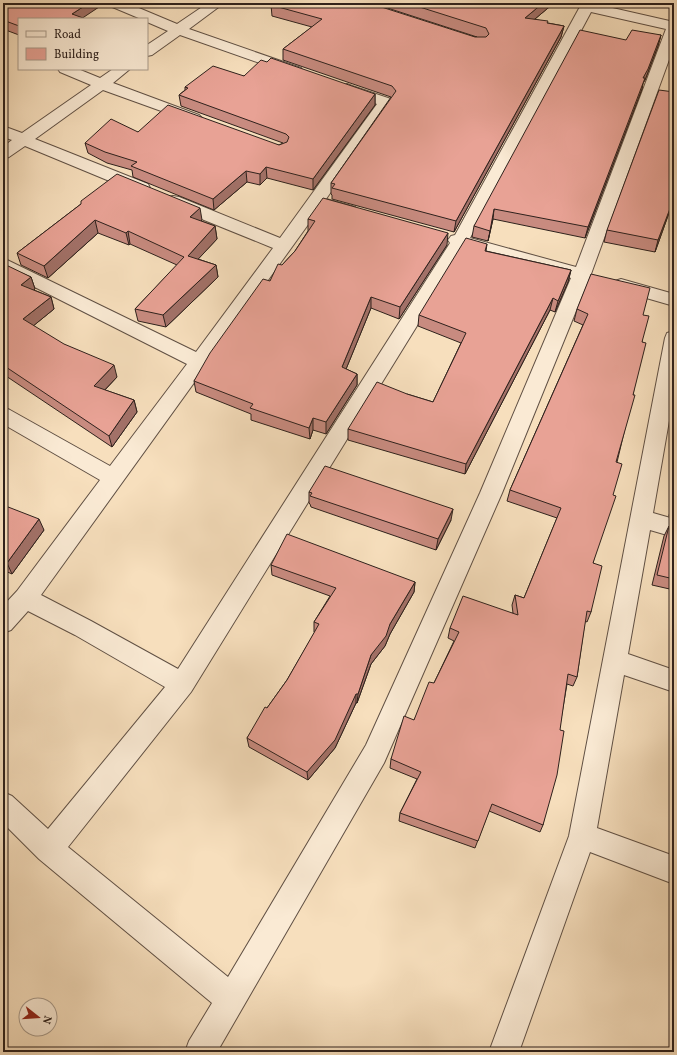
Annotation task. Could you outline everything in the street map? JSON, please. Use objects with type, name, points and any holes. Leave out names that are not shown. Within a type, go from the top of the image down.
[{"type":"street","points":[[115,3],[178,30],[312,77]]},
{"type":"street","points":[[148,51],[217,3]]},
{"type":"street","points":[[49,849],[182,684],[460,241],[589,5],[674,27],[595,278],[491,493],[374,754],[200,1052]]},
{"type":"street","points":[[67,70],[101,84],[205,122]]},
{"type":"street","points":[[3,154],[122,70]]},
{"type":"street","points":[[3,624],[25,598],[316,202],[386,102],[334,84]]},
{"type":"street","points":[[3,131],[283,246]]},
{"type":"street","points":[[316,202],[369,216]]},
{"type":"street","points":[[437,235],[674,300]]},
{"type":"street","points":[[3,264],[198,361]]},
{"type":"street","points":[[504,1052],[582,836],[674,338]]},
{"type":"street","points":[[3,416],[113,477]]},
{"type":"street","points":[[640,519],[674,528]]},
{"type":"street","points":[[25,598],[83,628],[182,684]]},
{"type":"street","points":[[615,661],[674,681]]},
{"type":"street","points":[[3,805],[49,849],[231,999]]},
{"type":"street","points":[[582,836],[674,870]]},
{"type":"building","points":[[3,3],[89,3],[72,14],[83,18],[18,18],[18,26],[3,20]]},
{"type":"building","points":[[274,3],[369,3],[475,37],[486,37],[489,34],[486,28],[407,3],[543,3],[525,18],[548,21],[547,23],[564,26],[456,221],[332,188],[335,184],[331,183],[396,91],[392,86],[283,49],[322,19],[271,5]]},
{"type":"building","points":[[580,30],[626,40],[632,30],[661,35],[643,78],[645,78],[588,227],[494,209],[490,231],[474,226]]},
{"type":"building","points":[[271,58],[375,94],[313,179],[266,167],[260,174],[246,171],[213,199],[131,166],[137,162],[105,152],[85,143],[111,119],[138,132],[168,105],[279,145],[287,142],[289,137],[286,134],[179,95],[188,88],[185,87],[213,66],[244,76],[261,60],[267,62]]},
{"type":"building","points":[[659,90],[674,92],[674,198],[658,240],[607,230]]},
{"type":"building","points":[[117,174],[200,208],[190,217],[215,226],[188,256],[216,265],[163,315],[135,309],[184,257],[128,231],[126,233],[95,220],[44,266],[17,253],[81,204],[81,201]]},
{"type":"building","points":[[323,198],[448,233],[400,307],[371,297],[342,367],[357,374],[326,422],[313,418],[309,428],[250,408],[253,404],[194,381],[210,353],[263,279],[270,281],[278,264],[282,265],[295,251],[315,221],[308,219]]},
{"type":"building","points":[[466,238],[487,244],[485,251],[571,270],[558,301],[553,298],[466,464],[348,429],[377,382],[407,394],[433,402],[466,333],[419,315]]},
{"type":"building","points":[[4,264],[31,277],[21,285],[51,297],[23,319],[64,344],[114,365],[94,386],[134,400],[109,436],[3,365]]},
{"type":"building","points":[[591,274],[650,288],[643,315],[649,316],[642,342],[646,343],[633,395],[635,395],[616,462],[622,464],[613,495],[616,496],[593,563],[602,566],[591,612],[587,611],[577,677],[568,674],[560,730],[564,731],[557,775],[543,825],[492,804],[478,841],[400,813],[421,772],[391,759],[404,716],[414,720],[429,682],[434,683],[459,632],[450,628],[463,596],[518,615],[515,595],[524,598],[561,508],[510,490],[588,314],[577,309]]},
{"type":"building","points":[[325,466],[453,509],[438,539],[310,496],[312,493],[309,492]]},
{"type":"building","points":[[3,505],[39,519],[7,563],[3,562]]},
{"type":"building","points":[[669,526],[674,527],[674,579],[657,575]]},
{"type":"building","points":[[287,534],[415,582],[390,624],[386,636],[371,655],[358,694],[356,694],[335,740],[307,772],[247,738],[265,707],[267,708],[287,680],[319,624],[314,622],[336,588],[271,565]]}]
